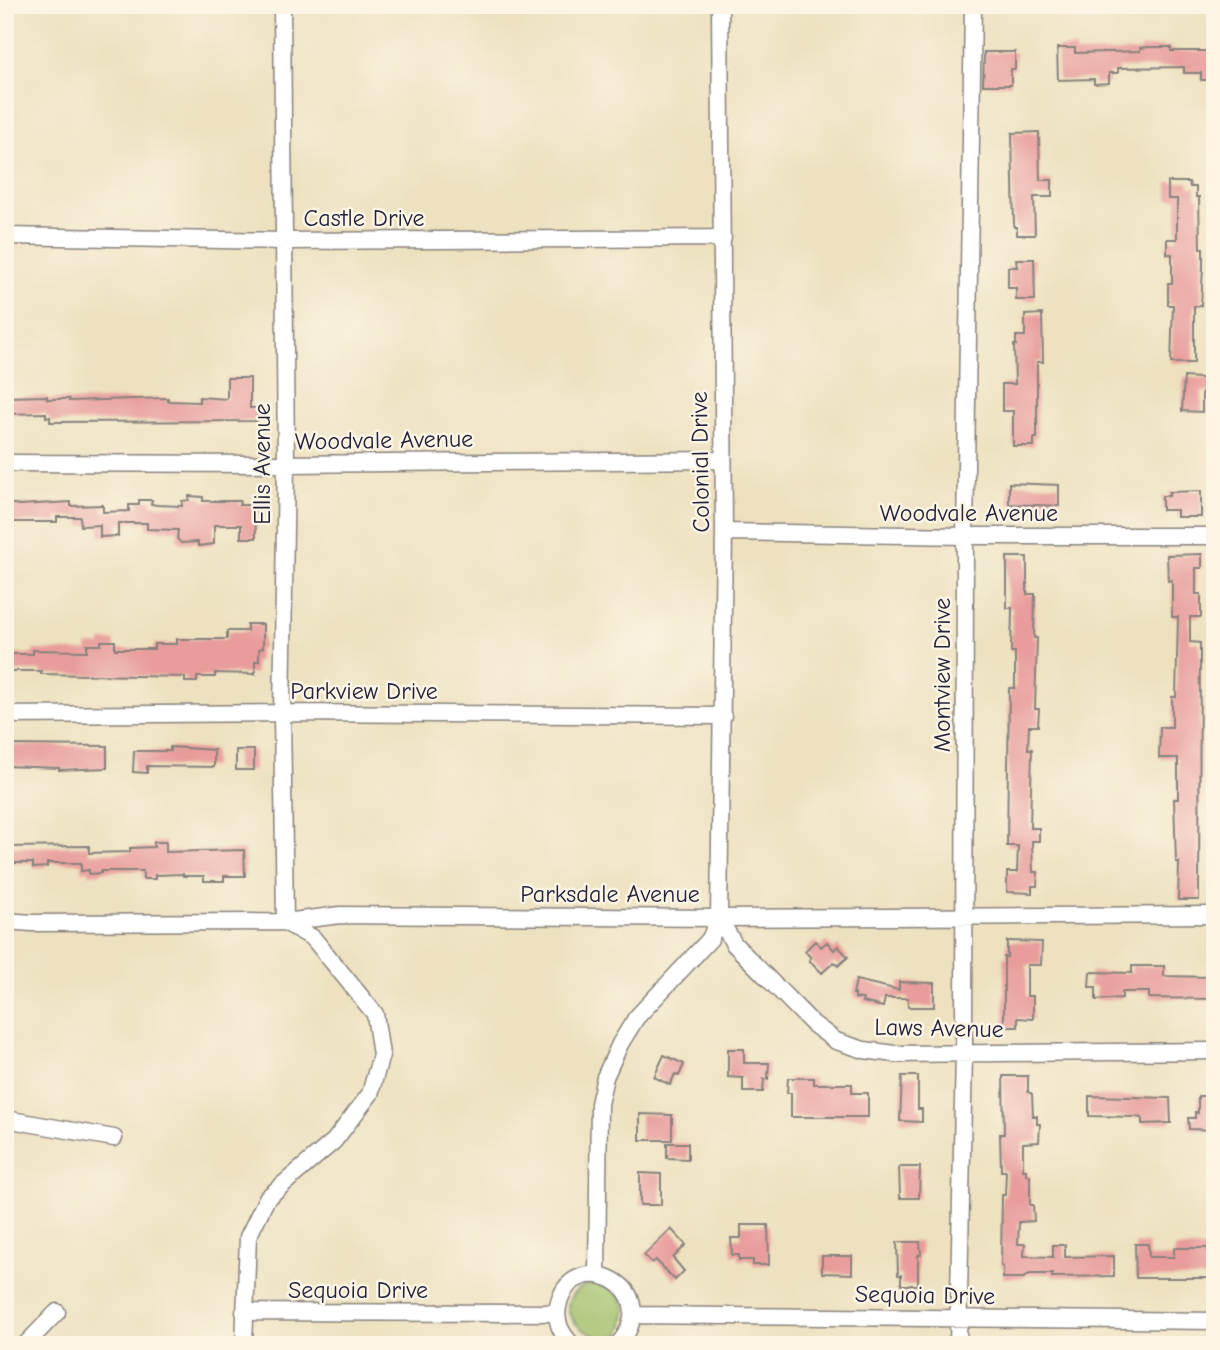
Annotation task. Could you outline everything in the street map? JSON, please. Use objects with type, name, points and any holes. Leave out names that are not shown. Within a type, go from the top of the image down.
[{"type":"street","name":"Ellis Avenue","points":[[282,5],[286,464],[282,713],[285,922]]},
{"type":"street","name":"Colonial Drive","points":[[719,918],[724,532],[720,5]]},
{"type":"street","name":"Montview Drive","points":[[958,1345],[964,1052],[965,536],[973,5]]},
{"type":"street","name":"Castle Drive","points":[[5,236],[284,241],[723,239]]},
{"type":"street","name":"Woodvale Avenue","points":[[5,463],[286,464],[722,460]]},
{"type":"street","name":"Woodvale Avenue","points":[[724,532],[1215,536]]},
{"type":"street","name":"Parkview Drive","points":[[5,715],[282,713],[723,716]]},
{"type":"street","name":"Parksdale Avenue","points":[[5,921],[285,922],[340,915],[719,918],[1215,915]]},
{"type":"street","points":[[597,1274],[599,1104],[605,1077],[636,1018],[710,939],[719,918]]},
{"type":"street","name":"Laws Avenue","points":[[719,918],[734,944],[813,1024],[836,1041],[864,1050],[895,1054],[1215,1051]]},
{"type":"street","points":[[244,1345],[248,1237],[267,1198],[334,1141],[370,1094],[381,1055],[374,1014],[313,938],[285,922]]},
{"type":"street","points":[[5,1119],[114,1138]]},
{"type":"street","points":[[572,1345],[561,1333],[556,1313],[562,1293],[578,1278],[597,1274],[613,1279],[630,1296],[634,1315],[629,1332],[618,1345]]},
{"type":"street","points":[[25,1345],[57,1312]]},
{"type":"street","name":"Sequoia Drive","points":[[244,1312],[556,1313]]},
{"type":"street","name":"Sequoia Drive","points":[[634,1315],[1215,1321]]},
{"type":"green space","points":[[588,1284],[614,1288],[626,1308],[619,1334],[596,1336],[575,1323],[569,1313],[569,1303],[574,1293]]},
{"type":"building","points":[[1171,47],[1171,51],[1215,51],[1215,80],[1201,80],[1201,73],[1184,73],[1184,67],[1118,68],[1118,73],[1109,73],[1109,83],[1094,84],[1094,79],[1058,80],[1057,48],[1075,48],[1075,53],[1140,51],[1140,48]]},
{"type":"building","points":[[984,52],[1015,52],[1011,85],[983,85]]},
{"type":"building","points":[[1039,132],[1040,180],[1052,180],[1052,197],[1034,197],[1035,235],[1017,235],[1017,227],[1014,227],[1012,133]]},
{"type":"building","points":[[1168,182],[1189,182],[1190,187],[1196,187],[1196,197],[1199,197],[1203,266],[1201,306],[1194,306],[1194,363],[1171,363],[1173,305],[1168,305],[1168,283],[1172,283],[1172,254],[1167,254],[1167,239],[1177,239],[1177,199],[1168,199]]},
{"type":"building","points":[[1016,259],[1034,259],[1035,300],[1016,300],[1016,288],[1008,288],[1008,267],[1017,267]]},
{"type":"building","points":[[1042,314],[1043,362],[1037,362],[1037,438],[1034,438],[1034,446],[1013,446],[1013,411],[1002,411],[1002,384],[1015,384],[1014,345],[1016,336],[1025,336],[1025,315]]},
{"type":"building","points":[[1184,377],[1215,379],[1214,392],[1202,392],[1202,412],[1182,411]]},
{"type":"building","points":[[227,378],[250,378],[250,408],[257,408],[257,421],[50,422],[46,413],[5,414],[5,397],[47,396],[47,399],[69,401],[168,398],[168,401],[199,402],[199,397],[227,399]]},
{"type":"building","points":[[1009,483],[1059,485],[1059,506],[1009,504]]},
{"type":"building","points":[[1201,491],[1201,517],[1177,517],[1177,510],[1162,510],[1162,496],[1169,496],[1169,492]]},
{"type":"building","points":[[189,496],[203,497],[203,501],[240,501],[239,505],[255,505],[256,538],[241,538],[241,525],[214,525],[214,544],[198,546],[198,542],[181,543],[177,539],[178,530],[147,529],[147,523],[118,523],[118,536],[100,537],[100,525],[81,526],[80,517],[57,517],[57,522],[5,522],[5,503],[20,505],[71,502],[71,506],[103,505],[103,512],[129,511],[129,505],[139,505],[139,500],[152,500],[151,504],[157,505],[182,506],[182,501],[189,500]]},
{"type":"building","points":[[1202,554],[1202,568],[1196,568],[1196,594],[1201,594],[1201,617],[1190,617],[1190,642],[1200,643],[1199,900],[1178,900],[1179,862],[1176,862],[1174,799],[1178,799],[1178,758],[1159,758],[1160,727],[1172,727],[1172,697],[1176,697],[1178,617],[1172,617],[1172,580],[1168,581],[1167,555]]},
{"type":"building","points":[[1007,557],[1027,557],[1027,594],[1035,594],[1035,709],[1039,709],[1038,726],[1029,726],[1028,749],[1032,749],[1030,828],[1039,828],[1039,841],[1032,841],[1033,872],[1038,872],[1037,886],[1032,886],[1032,893],[1007,892],[1007,872],[1017,872],[1018,846],[1007,846],[1009,688],[1015,688],[1015,652],[1011,652],[1012,608],[1007,608]]},
{"type":"building","points":[[247,624],[263,624],[263,648],[259,649],[259,661],[255,661],[255,674],[215,673],[215,677],[197,677],[197,682],[185,682],[185,677],[5,671],[5,654],[33,654],[33,650],[87,651],[87,645],[101,645],[101,641],[115,641],[115,649],[154,649],[154,644],[177,644],[177,639],[227,639],[227,631],[247,631]]},
{"type":"building","points":[[5,745],[107,746],[107,768],[59,770],[5,766]]},
{"type":"building","points":[[170,747],[214,750],[214,767],[147,766],[147,773],[133,772],[134,751],[170,751]]},
{"type":"building","points":[[236,750],[254,750],[254,770],[236,770]]},
{"type":"building","points":[[154,842],[166,842],[166,852],[244,850],[245,876],[224,876],[224,881],[204,881],[204,876],[183,874],[155,875],[155,879],[143,879],[143,871],[101,871],[89,874],[89,870],[81,871],[81,863],[47,863],[47,867],[33,868],[33,863],[5,863],[5,847],[89,846],[89,853],[130,852],[130,848],[154,847]]},
{"type":"building","points":[[815,941],[821,947],[827,942],[834,950],[838,946],[848,957],[838,966],[834,962],[822,973],[809,960],[811,958],[805,951]]},
{"type":"building","points":[[1007,941],[1042,942],[1041,965],[1027,965],[1027,996],[1033,996],[1033,1019],[1018,1018],[1018,1027],[1004,1027],[1004,957],[1007,957]]},
{"type":"building","points":[[1132,966],[1164,966],[1164,976],[1211,977],[1211,999],[1149,998],[1149,992],[1122,992],[1122,998],[1096,1000],[1096,987],[1089,987],[1090,972],[1132,973]]},
{"type":"building","points":[[856,980],[899,990],[899,982],[934,983],[934,1007],[908,1007],[908,998],[885,998],[883,1007],[862,1002],[863,999],[855,998],[853,994]]},
{"type":"building","points":[[728,1049],[744,1049],[744,1063],[769,1063],[768,1079],[764,1079],[763,1092],[743,1092],[743,1078],[728,1077]]},
{"type":"building","points":[[664,1055],[684,1064],[679,1076],[675,1074],[670,1085],[654,1077]]},
{"type":"building","points":[[902,1076],[918,1076],[918,1109],[922,1109],[922,1122],[900,1121]]},
{"type":"building","points":[[1003,1076],[1028,1076],[1033,1116],[1037,1116],[1037,1124],[1040,1124],[1039,1142],[1023,1143],[1023,1170],[1026,1170],[1026,1175],[1030,1175],[1030,1205],[1033,1205],[1034,1221],[1019,1222],[1018,1244],[1025,1244],[1024,1256],[1053,1257],[1053,1245],[1065,1245],[1065,1257],[1114,1256],[1114,1276],[1052,1277],[1052,1274],[1030,1274],[1024,1278],[1003,1278],[1002,1195],[1005,1195],[1006,1171],[1001,1171],[1000,1134],[1004,1134]]},
{"type":"building","points":[[788,1078],[814,1078],[814,1084],[852,1084],[852,1093],[868,1093],[868,1117],[791,1117],[791,1093],[787,1093]]},
{"type":"building","points":[[1089,1096],[1170,1098],[1171,1123],[1142,1124],[1142,1118],[1136,1117],[1089,1116]]},
{"type":"building","points":[[1198,1096],[1213,1096],[1215,1130],[1189,1129],[1188,1118],[1195,1118],[1195,1112],[1198,1113]]},
{"type":"building","points":[[640,1114],[672,1115],[672,1140],[640,1140]]},
{"type":"building","points":[[667,1143],[688,1143],[688,1159],[667,1158]]},
{"type":"building","points":[[899,1167],[920,1167],[919,1198],[900,1198]]},
{"type":"building","points":[[640,1173],[661,1174],[661,1205],[640,1205]]},
{"type":"building","points":[[741,1225],[768,1225],[769,1265],[753,1265],[753,1260],[739,1260],[739,1255],[732,1255],[731,1238],[741,1238]]},
{"type":"building","points":[[671,1229],[686,1245],[673,1258],[684,1271],[675,1280],[656,1260],[652,1263],[644,1255]]},
{"type":"building","points":[[897,1242],[920,1242],[918,1285],[901,1285]]},
{"type":"building","points":[[1135,1244],[1148,1244],[1149,1257],[1174,1257],[1174,1248],[1208,1248],[1208,1253],[1215,1253],[1215,1278],[1136,1278]]},
{"type":"building","points":[[822,1256],[852,1256],[852,1274],[822,1273]]}]
